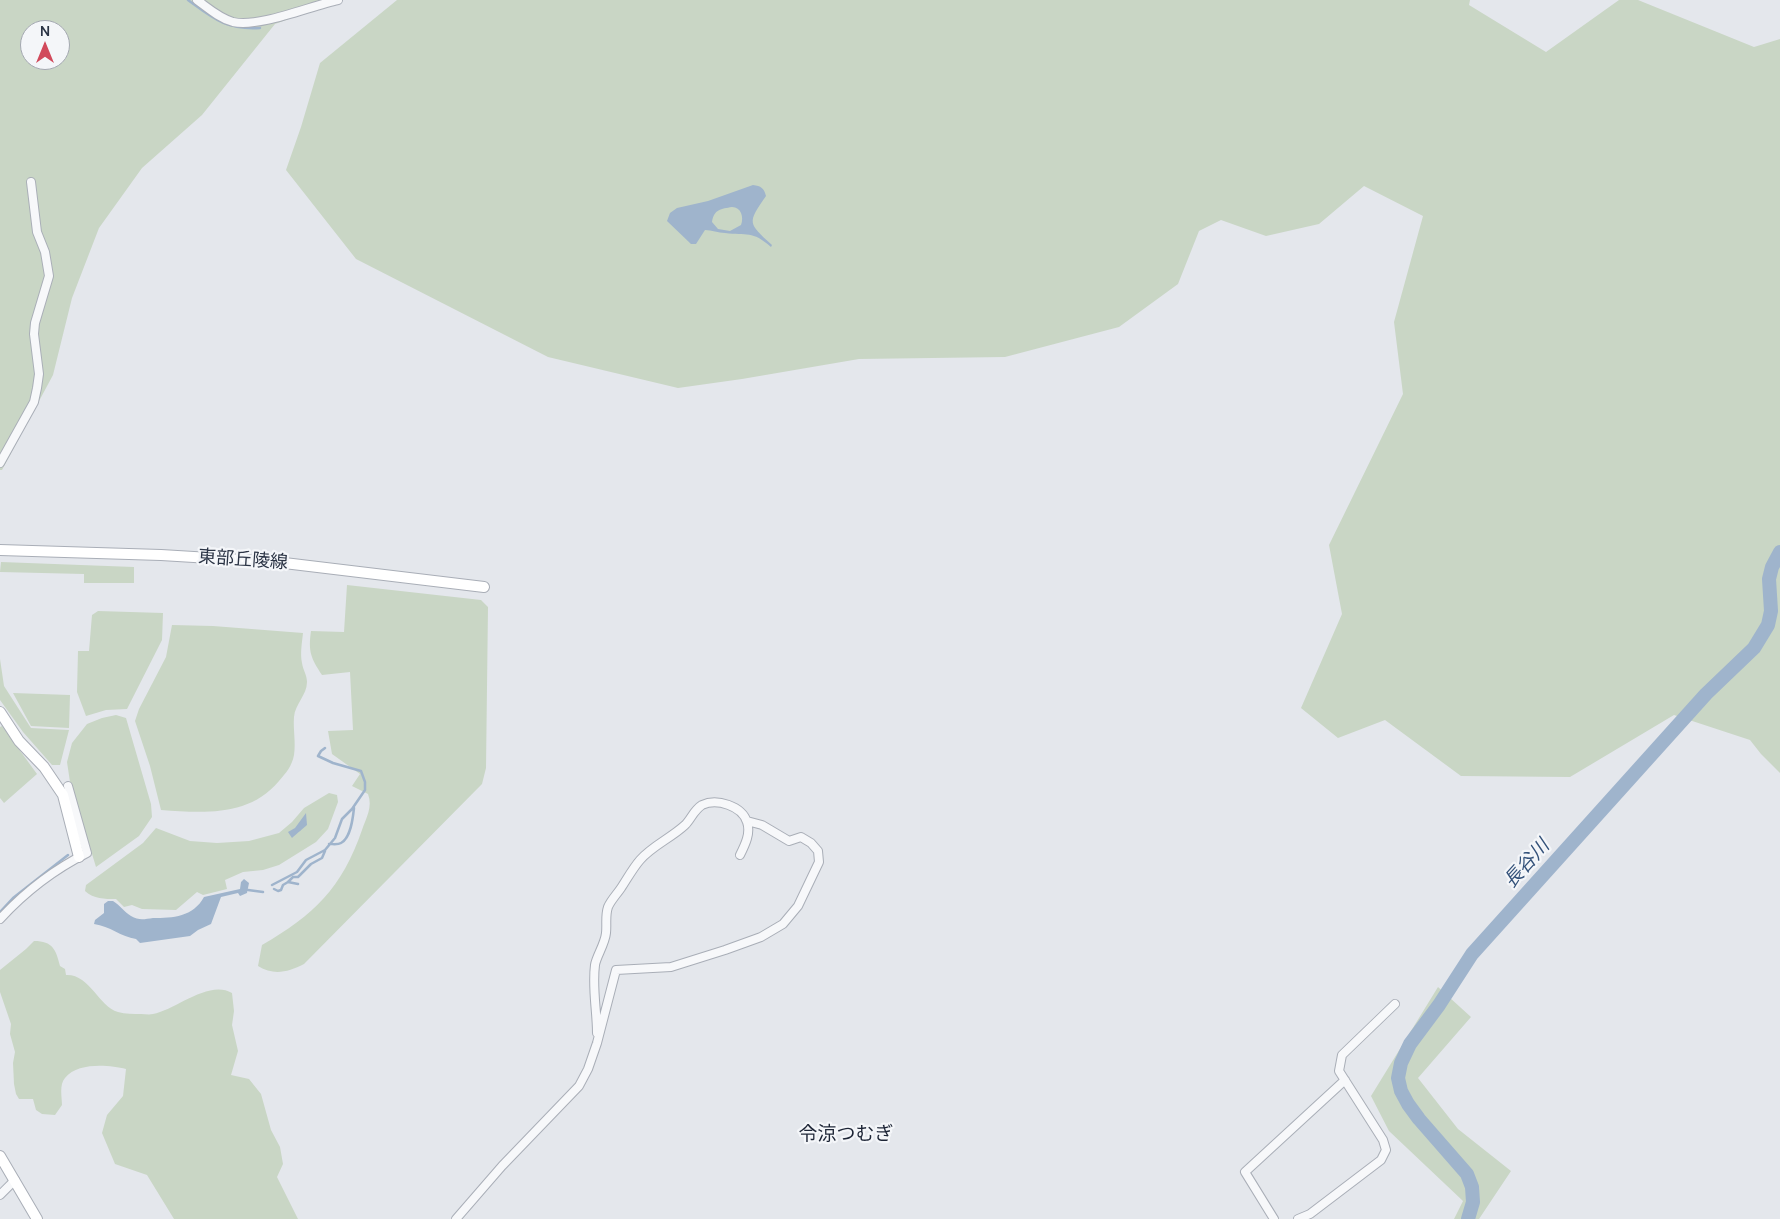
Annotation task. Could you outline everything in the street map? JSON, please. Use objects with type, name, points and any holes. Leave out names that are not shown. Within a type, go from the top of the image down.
[{"type":"street","points":[[197,0],[218,15],[244,24],[259,22],[338,0]]},
{"type":"street","points":[[0,463],[34,402],[39,374],[34,334],[35,323],[48,276],[45,252],[37,232],[31,182]]},
{"type":"street","name":"東部丘陵線","points":[[0,550],[161,555],[276,562],[484,587]]},
{"type":"street","points":[[0,712],[19,741],[44,767],[63,795],[79,857]]},
{"type":"street","points":[[0,919],[15,902],[44,880],[87,853],[68,786]]},
{"type":"street","points":[[456,1219],[502,1166],[579,1086],[588,1069],[597,1043],[616,970],[671,967],[762,937],[782,924],[798,906],[819,862],[818,851],[811,843],[802,837],[789,841],[762,825],[747,821],[739,812],[726,804],[714,802],[702,806],[693,813],[687,823],[640,860],[608,906],[606,934],[601,953],[595,963],[594,990],[597,1043]]},
{"type":"street","points":[[740,855],[746,843],[747,821]]},
{"type":"street","points":[[1298,1219],[1310,1214],[1381,1160],[1386,1150],[1383,1140],[1339,1071],[1342,1055],[1395,1004]]},
{"type":"street","points":[[1274,1219],[1245,1172],[1345,1080]]},
{"type":"street","points":[[0,1156],[37,1219]]},
{"type":"street","points":[[0,1195],[15,1180]]},
{"type":"green space","points":[[0,0],[341,0],[275,24],[202,115],[142,168],[99,228],[72,298],[53,375],[2,470],[0,470]]},
{"type":"green space","points":[[397,0],[1470,0],[1469,5],[1546,52],[1619,0],[1638,0],[1754,47],[1780,39],[1780,773],[1750,740],[1674,715],[1570,777],[1461,776],[1385,720],[1338,738],[1301,708],[1342,614],[1329,545],[1403,394],[1394,322],[1423,216],[1364,186],[1319,224],[1266,236],[1221,220],[1199,231],[1178,284],[1119,327],[1005,357],[859,359],[678,388],[548,357],[356,259],[286,170],[320,63]]},
{"type":"green space","points":[[1,562],[134,567],[134,583],[84,583],[84,574],[0,572]]},
{"type":"green space","points":[[347,585],[481,600],[488,607],[486,768],[482,784],[304,964],[287,971],[275,972],[258,966],[262,945],[297,923],[324,898],[335,884],[354,850],[367,817],[370,803],[368,794],[352,786],[360,774],[332,754],[328,731],[353,730],[350,672],[322,675],[310,650],[311,631],[344,632]]},
{"type":"green space","points":[[98,611],[163,613],[162,640],[127,709],[106,710],[86,716],[77,692],[78,651],[89,651],[92,615]]},
{"type":"green space","points":[[172,625],[213,626],[303,633],[301,659],[307,682],[295,712],[295,750],[293,759],[279,781],[267,793],[240,807],[209,812],[161,810],[150,766],[135,721],[139,709],[166,657]]},
{"type":"green space","points":[[0,659],[4,686],[31,728],[69,730],[60,765],[52,765],[23,732],[0,700]]},
{"type":"green space","points":[[13,693],[70,695],[69,728],[31,726]]},
{"type":"green space","points":[[116,715],[126,718],[151,804],[152,817],[139,836],[96,867],[70,782],[67,762],[72,743],[87,724]]},
{"type":"green space","points":[[2,726],[37,774],[4,803],[0,798],[0,727]]},
{"type":"green space","points":[[329,793],[337,795],[338,802],[328,829],[316,842],[279,865],[263,870],[243,872],[225,880],[227,889],[203,895],[197,892],[176,910],[142,909],[132,905],[124,907],[116,899],[103,899],[88,894],[85,891],[86,885],[143,843],[156,828],[190,841],[217,843],[249,841],[279,833],[304,808]]},
{"type":"green space","points":[[34,941],[50,945],[57,955],[60,966],[65,969],[66,975],[74,976],[81,980],[105,1004],[118,1012],[152,1014],[203,992],[223,990],[232,993],[234,1011],[232,1025],[238,1051],[231,1075],[249,1079],[261,1094],[271,1130],[280,1147],[283,1164],[277,1177],[298,1219],[174,1219],[147,1175],[115,1164],[102,1133],[107,1115],[123,1096],[126,1069],[111,1066],[94,1066],[78,1069],[71,1073],[63,1081],[61,1088],[62,1105],[55,1115],[42,1114],[36,1110],[33,1099],[19,1099],[14,1084],[13,1063],[15,1052],[10,1034],[11,1024],[0,992],[0,970]]},
{"type":"green space","points":[[1438,987],[1471,1017],[1418,1078],[1458,1129],[1511,1171],[1479,1219],[1454,1219],[1463,1201],[1389,1131],[1371,1096]]},
{"type":"water","points":[[753,185],[762,188],[766,196],[753,218],[753,222],[758,232],[772,245],[771,247],[754,236],[705,230],[696,244],[691,244],[667,221],[670,213],[677,208],[708,201]],"holes":[[[735,207],[741,213],[741,225],[730,231],[718,229],[712,222],[714,214],[719,210]]]},
{"type":"water","points":[[306,813],[307,825],[292,838],[288,832],[295,828]]},
{"type":"water","points":[[244,879],[249,883],[247,893],[240,896],[238,893],[221,897],[211,924],[190,936],[140,943],[136,939],[94,924],[95,920],[104,913],[104,904],[108,901],[118,904],[137,919],[175,917],[194,909],[204,897],[240,889],[241,882]]},
{"type":"waterway","points":[[188,0],[221,22],[238,27],[260,28]]},
{"type":"waterway","name":"長谷川","points":[[1468,1219],[1473,1202],[1472,1187],[1467,1174],[1408,1104],[1401,1091],[1398,1078],[1401,1063],[1410,1044],[1439,1005],[1472,954],[1706,694],[1754,648],[1768,625],[1771,611],[1769,579],[1772,567],[1780,552]]},
{"type":"waterway","points":[[272,885],[297,872],[306,860],[325,850],[335,838],[342,819],[352,809],[365,790],[365,782],[361,771],[333,763],[318,756],[325,748]]},
{"type":"waterway","points":[[329,844],[340,844],[347,837],[351,827],[354,808]]},
{"type":"waterway","points":[[288,882],[293,877],[298,877],[311,864],[322,858],[325,851]]},
{"type":"waterway","points":[[0,912],[13,898],[68,855]]},
{"type":"waterway","points":[[274,889],[281,890],[283,885],[288,882],[298,884]]},
{"type":"waterway","points":[[248,890],[263,892]]},
{"type":"district","name":"令涼つむぎ","points":[[846,1135]]}]
